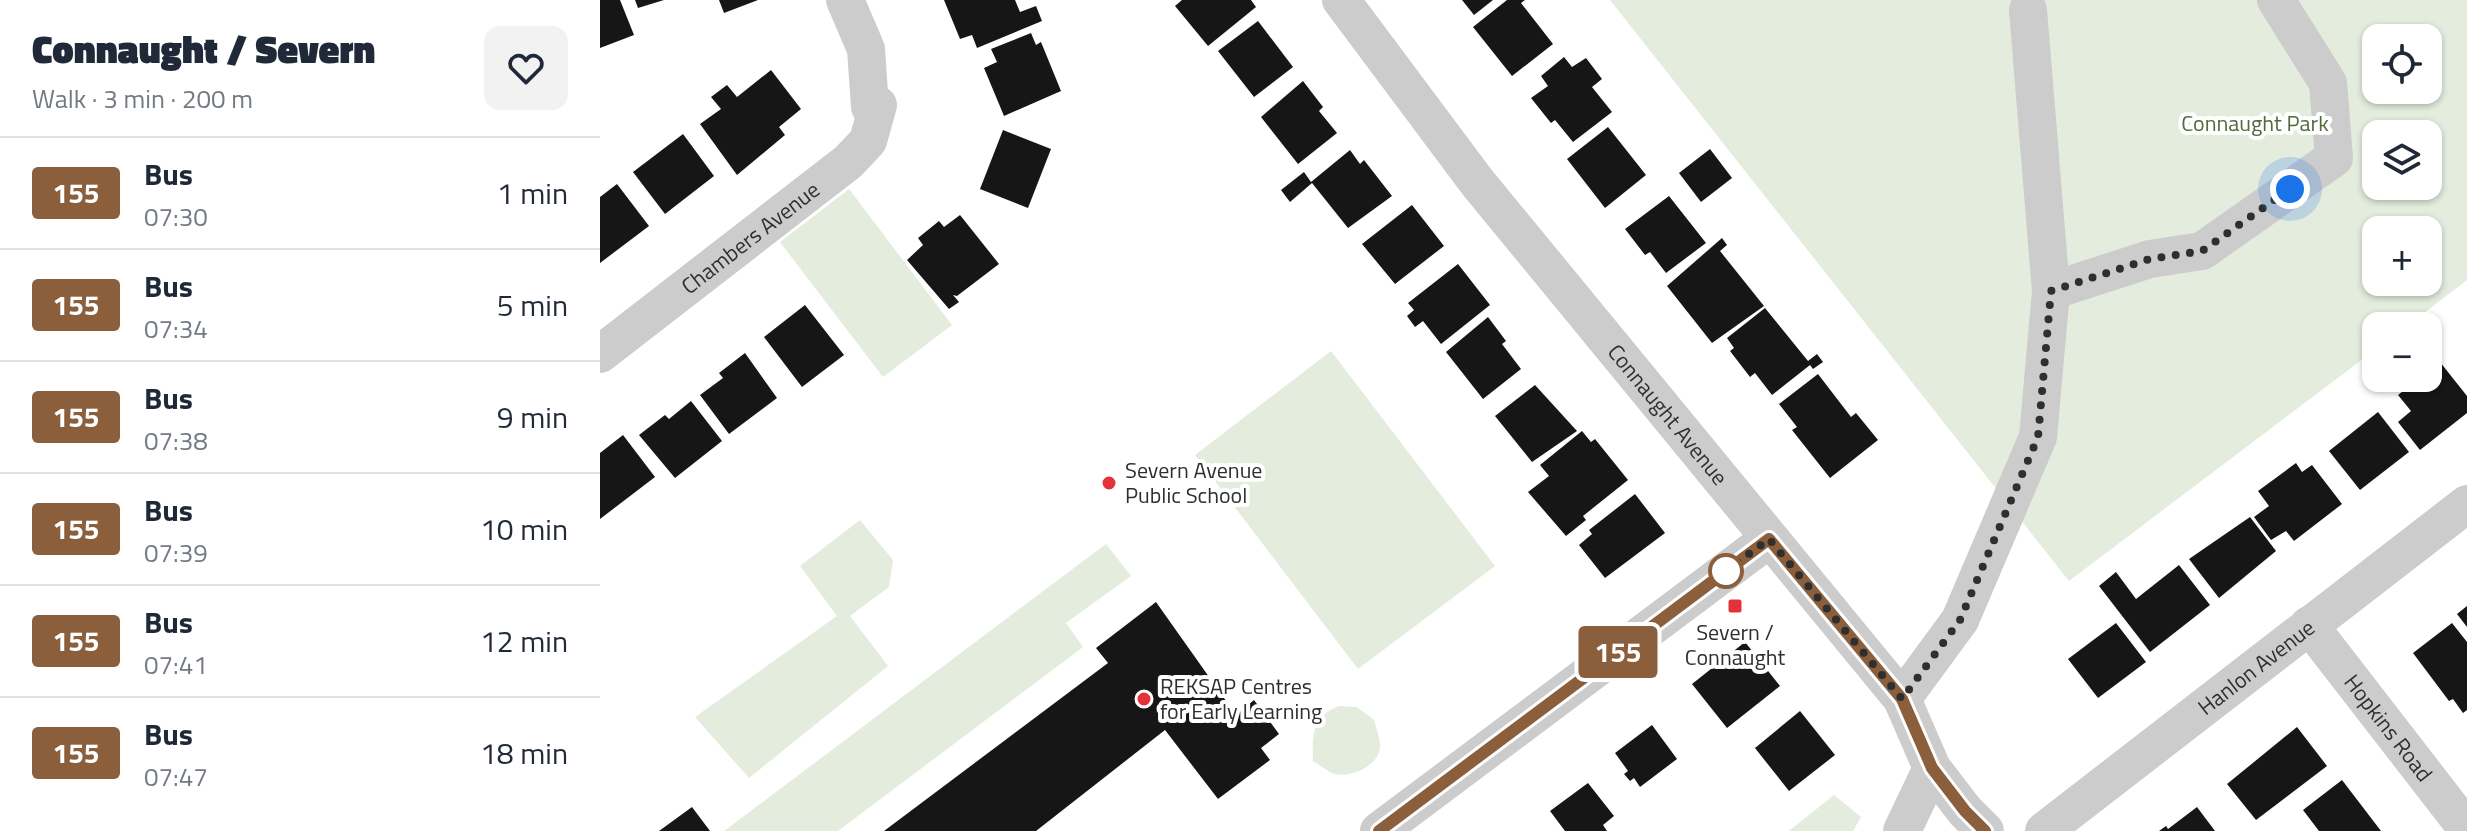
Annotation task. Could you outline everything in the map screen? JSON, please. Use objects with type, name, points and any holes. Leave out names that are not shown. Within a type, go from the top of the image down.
[{"type":"street","name":"Chambers Avenue","points":[[600,354],[848,162],[868,141],[878,105],[870,107],[866,49],[845,0]]},
{"type":"street","name":"Connaught Avenue","points":[[1341,0],[1477,182],[1902,699],[1932,768],[1965,811],[1985,831]]},
{"type":"street","points":[[2051,291],[2150,259],[2202,251],[2334,158],[2328,83],[2276,0]]},
{"type":"street","points":[[1902,699],[1960,620],[2038,437],[2051,291],[2038,3]]},
{"type":"street","name":"Hanlon Avenue","points":[[2044,831],[2467,504]]},
{"type":"street","points":[[1379,831],[1769,539]]},
{"type":"street","name":"Hopkins Road","points":[[2309,625],[2467,829]]},
{"type":"street","points":[[1903,830],[1932,768]]},
{"type":"green space","name":"Connaught Park","points":[[1610,0],[2467,0],[2467,280],[2425,312],[2362,312],[2362,360],[2069,581]]},
{"type":"green space","points":[[849,189],[952,325],[883,377],[780,242]]},
{"type":"green space","points":[[1331,351],[1495,566],[1358,669],[1195,455]]},
{"type":"green space","points":[[860,520],[893,560],[889,587],[850,616],[888,666],[749,778],[695,717],[837,616],[800,566]]},
{"type":"green space","points":[[1106,544],[1131,576],[1066,623],[1083,647],[838,831],[724,831]]},
{"type":"green space","points":[[1339,706],[1357,707],[1374,720],[1380,746],[1375,759],[1364,769],[1342,775],[1332,773],[1313,761],[1314,735],[1319,721]]},
{"type":"green space","points":[[1834,795],[1861,817],[1853,831],[1789,831]]},
{"type":"building","points":[[600,0],[620,0],[634,35],[600,48]]},
{"type":"building","points":[[635,0],[664,0],[638,8]]},
{"type":"building","points":[[719,0],[758,0],[724,13]]},
{"type":"building","points":[[944,0],[1015,0],[1020,12],[1036,6],[1042,21],[977,48],[972,35],[960,39]]},
{"type":"building","points":[[1182,0],[1251,0],[1256,7],[1208,46],[1175,6]]},
{"type":"building","points":[[1462,0],[1493,0],[1474,15]]},
{"type":"building","points":[[1507,0],[1525,0],[1521,3],[1553,44],[1512,76],[1473,27]]},
{"type":"building","points":[[1258,21],[1293,67],[1254,97],[1218,51]]},
{"type":"building","points":[[1031,33],[1036,45],[1041,42],[1061,91],[1004,116],[984,68],[997,62],[991,49]]},
{"type":"building","points":[[1564,57],[1572,67],[1586,58],[1602,79],[1592,87],[1612,112],[1573,142],[1555,120],[1551,123],[1531,98],[1548,86],[1541,76]]},
{"type":"building","points":[[771,70],[801,109],[779,127],[785,135],[737,175],[700,124],[721,109],[711,97],[727,85],[737,97]]},
{"type":"building","points":[[1303,81],[1323,107],[1319,111],[1337,133],[1298,164],[1261,117]]},
{"type":"building","points":[[1608,127],[1646,175],[1605,208],[1567,159]]},
{"type":"building","points":[[1003,130],[1051,149],[1028,208],[980,189]]},
{"type":"building","points":[[683,134],[714,176],[665,214],[633,172]]},
{"type":"building","points":[[1710,149],[1732,178],[1701,202],[1679,173]]},
{"type":"building","points":[[1350,150],[1360,164],[1364,160],[1392,196],[1348,228],[1312,183],[1290,202],[1281,190],[1304,172],[1311,182]]},
{"type":"building","points":[[617,184],[649,226],[600,263],[600,197]]},
{"type":"building","points":[[1669,196],[1706,243],[1666,273],[1650,252],[1645,255],[1625,229]]},
{"type":"building","points":[[1412,205],[1444,246],[1395,284],[1362,244]]},
{"type":"building","points":[[960,215],[999,264],[957,296],[953,295],[959,302],[949,309],[907,260],[923,245],[918,238],[939,221],[944,227]]},
{"type":"building","points":[[1722,238],[1727,245],[1720,251],[1764,306],[1712,343],[1667,286]]},
{"type":"building","points":[[1458,264],[1490,305],[1441,344],[1423,321],[1415,327],[1407,316],[1414,310],[1408,303]]},
{"type":"building","points":[[805,305],[844,355],[802,387],[764,337]]},
{"type":"building","points":[[1765,308],[1808,361],[1817,354],[1823,362],[1813,369],[1810,365],[1772,395],[1755,373],[1750,377],[1730,351],[1734,348],[1727,338]]},
{"type":"building","points":[[1488,317],[1506,341],[1502,344],[1521,369],[1483,399],[1446,352]]},
{"type":"building","points":[[745,353],[777,398],[729,434],[700,395],[723,378],[719,373]]},
{"type":"building","points":[[2442,365],[2467,396],[2467,413],[2420,450],[2398,422],[2411,411],[2398,395],[2402,392],[2442,392]]},
{"type":"building","points":[[1818,374],[1851,417],[1856,413],[1878,440],[1830,478],[1792,430],[1797,427],[1779,404]]},
{"type":"building","points":[[1535,385],[1577,431],[1532,462],[1495,416]]},
{"type":"building","points":[[691,401],[722,441],[675,478],[639,435],[665,415],[669,419]]},
{"type":"building","points":[[2378,412],[2409,452],[2360,490],[2329,451]]},
{"type":"building","points":[[1582,431],[1591,442],[1595,439],[1628,480],[1583,516],[1586,520],[1566,536],[1528,492],[1549,476],[1540,465]]},
{"type":"building","points":[[623,435],[655,477],[600,519],[600,453]]},
{"type":"building","points":[[2296,463],[2302,472],[2312,465],[2342,504],[2294,541],[2286,531],[2271,540],[2254,517],[2269,506],[2258,491]]},
{"type":"building","points":[[1635,494],[1665,533],[1605,578],[1579,545],[1592,534],[1589,530]]},
{"type":"building","points":[[2250,517],[2276,551],[2219,598],[2189,559]]},
{"type":"building","points":[[2179,565],[2210,605],[2150,652],[2099,586],[2116,572],[2136,599]]},
{"type":"building","points":[[1156,602],[1236,715],[1254,700],[1279,734],[1261,748],[1270,760],[1218,799],[1165,730],[1036,831],[884,831],[1108,663],[1096,648]]},
{"type":"building","points":[[2467,606],[2467,627],[2457,614]]},
{"type":"building","points":[[2116,623],[2146,662],[2098,698],[2068,659]]},
{"type":"building","points":[[2452,623],[2467,642],[2467,710],[2463,713],[2453,699],[2449,701],[2413,653]]},
{"type":"building","points":[[1745,642],[1780,686],[1727,728],[1692,684]]},
{"type":"building","points":[[1800,711],[1835,755],[1789,791],[1755,748]]},
{"type":"building","points":[[1652,725],[1677,759],[1640,787],[1634,778],[1630,781],[1624,774],[1628,771],[1615,753]]},
{"type":"building","points":[[2297,727],[2327,766],[2256,820],[2227,784]]},
{"type":"building","points":[[2342,780],[2381,831],[2319,831],[2303,810]]},
{"type":"building","points":[[1588,783],[1614,816],[1603,825],[1607,831],[1565,831],[1550,811]]},
{"type":"building","points":[[692,807],[710,831],[659,831]]},
{"type":"building","points":[[2197,807],[2215,831],[2159,831],[2166,826],[2168,829]]},
{"type":"bus line","name":"155","points":[[1379,831],[1769,539],[1902,699],[1932,768],[1965,811],[1985,831]]},
{"type":"place","name":"Severn Avenue Public School","points":[[1109,483]]},
{"type":"place","name":"Severn / Connaught","points":[[1735,606]]},
{"type":"place","name":"REKSAP Centres for Early Learning","points":[[1144,699]]},
{"type":"route","points":[[1726,571],[1769,539],[1902,699],[1960,620],[2038,437],[2051,291],[2150,259],[2202,251],[2290,189]]}]
